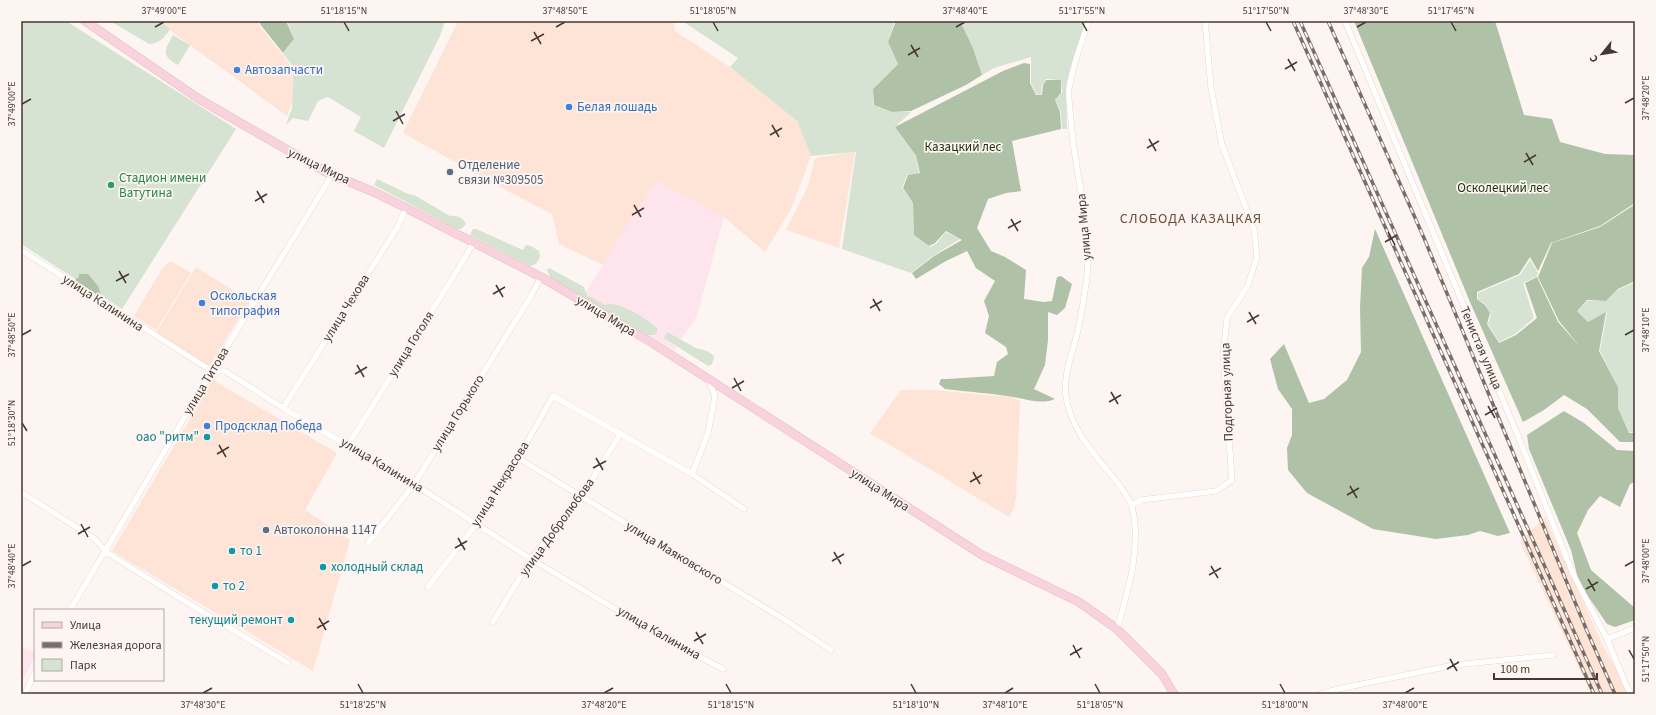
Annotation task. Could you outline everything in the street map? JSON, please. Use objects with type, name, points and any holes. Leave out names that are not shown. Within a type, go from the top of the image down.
[{"type":"main road","name":"улица Мира","points":[[85,21],[199,99],[308,162],[376,193],[540,277],[600,312],[708,379],[982,555],[1079,602],[1117,629],[1162,674],[1174,694]]},
{"type":"street","name":"улица Мира","points":[[1089,21],[1069,89],[1072,138],[1080,183],[1088,252],[1087,276],[1078,328],[1066,378],[1066,400],[1073,420],[1089,449],[1118,484],[1132,505],[1135,531],[1130,586],[1117,629]]},
{"type":"street","name":"Подгорная улица","points":[[1132,505],[1141,500],[1216,491],[1232,480],[1223,354],[1227,318],[1248,285],[1257,256],[1254,229],[1222,145],[1211,88],[1205,21]]},
{"type":"street","name":"Тенистая улица","points":[[1345,21],[1573,574],[1608,639],[1631,694]]},
{"type":"street","name":"улица Титова","points":[[71,609],[106,552],[212,371],[332,174]]},
{"type":"street","name":"улица Чехова","points":[[283,408],[397,228],[406,208]]},
{"type":"street","name":"улица Гоголя","points":[[348,445],[474,242]]},
{"type":"street","name":"улица Калинина","points":[[21,250],[212,371],[225,371],[283,408],[414,484],[531,559],[664,638],[723,669]]},
{"type":"street","name":"улица Горького","points":[[368,543],[414,484],[531,296],[540,277]]},
{"type":"street","points":[[692,474],[708,433],[715,396],[708,379]]},
{"type":"street","name":"улица Некрасова","points":[[428,587],[477,523],[518,458],[553,396],[620,433]]},
{"type":"street","points":[[620,433],[692,474],[744,509]]},
{"type":"street","name":"улица Добролюбова","points":[[493,622],[531,559],[581,497],[620,433]]},
{"type":"street","name":"улица Маяковского","points":[[518,458],[782,618],[830,650]]},
{"type":"street","points":[[21,492],[95,539],[106,552],[288,663]]},
{"type":"street","points":[[1608,639],[1635,628]]},
{"type":"street","points":[[1321,694],[1338,689],[1454,665],[1553,655]]},
{"type":"street","points":[[25,694],[34,674]]},
{"type":"shaded area","points":[[157,21],[260,21],[259,25],[292,67],[292,102],[287,116]]},
{"type":"shaded area","points":[[458,21],[674,21],[675,31],[730,67],[797,121],[811,156],[791,209],[765,252],[724,217],[607,267],[559,244],[552,214],[403,133]]},
{"type":"shaded area","points":[[855,152],[839,248],[786,230],[808,186],[815,158]]},
{"type":"shaded area","points":[[657,181],[724,217],[697,316],[674,350],[584,295],[619,237]]},
{"type":"shaded area","points":[[171,261],[191,273],[156,330],[134,316],[162,269]]},
{"type":"shaded area","points":[[196,267],[250,301],[208,368],[154,336]]},
{"type":"shaded area","points":[[213,380],[337,453],[305,510],[350,540],[313,671],[112,551]]},
{"type":"shaded area","points":[[901,390],[934,390],[1009,397],[1020,400],[1016,498],[1014,508],[1009,517],[870,433]]},
{"type":"shaded area","points":[[1545,517],[1603,646],[1631,694],[1591,694],[1520,542]]},
{"type":"shaded area","points":[[21,646],[34,652],[34,660],[21,682]]},
{"type":"green space","name":"Стадион имени Ватутина","points":[[21,21],[66,21],[236,129],[122,309],[21,244]]},
{"type":"green space","points":[[110,21],[159,21],[170,29],[161,40],[149,44]]},
{"type":"green space","points":[[261,21],[286,21],[294,39],[283,53],[260,24]]},
{"type":"green space","points":[[287,21],[445,21],[440,36],[384,148],[354,131],[361,117],[328,97],[318,101],[308,121],[293,118],[286,125],[292,108],[293,66],[283,54],[294,39]]},
{"type":"green space","points":[[682,21],[895,21],[888,42],[898,64],[873,89],[873,105],[892,112],[911,112],[895,127],[916,157],[919,173],[907,175],[902,188],[913,203],[914,235],[930,247],[936,244],[946,232],[960,239],[934,255],[911,273],[842,249],[856,152],[811,156],[797,121],[730,67],[738,58]]},
{"type":"green space","name":"Казацкий лес","points":[[896,21],[960,21],[973,48],[982,75],[966,85],[911,111],[892,112],[874,105],[873,89],[898,64],[888,42]]},
{"type":"green space","points":[[960,21],[1086,21],[1066,90],[1067,129],[1062,129],[1061,112],[1055,100],[1062,93],[1061,80],[1046,79],[1042,85],[1041,95],[1036,94],[1031,83],[1031,57],[994,68],[982,75],[973,48]]},
{"type":"green space","name":"Осколецкий лес","points":[[1354,21],[1495,21],[1524,115],[1552,119],[1560,142],[1605,154],[1635,155],[1635,203],[1600,226],[1551,243],[1538,271],[1530,257],[1519,274],[1477,292],[1477,299],[1485,305],[1490,313],[1487,324],[1499,343],[1516,335],[1537,318],[1525,283],[1537,277],[1558,322],[1581,348],[1559,321],[1538,277],[1552,243],[1600,227],[1634,205],[1635,281],[1618,289],[1606,301],[1587,300],[1577,311],[1588,322],[1606,312],[1599,351],[1618,387],[1618,408],[1629,433],[1635,433],[1635,442],[1620,442],[1587,409],[1564,395],[1544,410],[1523,422],[1470,302]]},
{"type":"green space","points":[[173,35],[190,45],[178,65],[166,55],[166,48]]},
{"type":"green space","name":"Казацкий лес","points":[[1024,63],[1030,64],[1030,83],[1036,95],[1042,95],[1043,85],[1046,80],[1061,80],[1061,93],[1055,100],[1060,112],[1061,129],[1012,141],[1021,191],[1006,193],[988,199],[977,228],[991,251],[1005,257],[1026,270],[1024,299],[1044,302],[1052,301],[1057,277],[1061,276],[1072,284],[1065,308],[1057,315],[1048,312],[1048,340],[1045,365],[1034,389],[1055,399],[1045,402],[996,394],[945,389],[939,384],[941,379],[994,376],[997,362],[1008,354],[1006,347],[985,333],[989,316],[984,301],[995,281],[976,268],[967,251],[946,261],[916,279],[912,273],[934,256],[962,240],[946,231],[935,243],[929,246],[914,235],[913,203],[903,188],[908,175],[920,173],[916,156],[895,127],[1003,71]]},
{"type":"green space","points":[[377,179],[406,193],[416,196],[450,216],[460,217],[466,224],[461,229],[457,229],[374,185]]},
{"type":"green space","points":[[473,229],[523,250],[526,245],[531,246],[539,251],[540,257],[536,264],[530,266],[470,235]]},
{"type":"green space","points":[[1375,229],[1510,533],[1498,536],[1480,531],[1468,535],[1436,539],[1373,529],[1307,493],[1288,470],[1287,448],[1292,435],[1292,409],[1278,389],[1270,359],[1284,344],[1309,403],[1324,399],[1347,380],[1361,352],[1360,308],[1362,268],[1369,257]]},
{"type":"green space","points":[[1530,260],[1538,273],[1537,276],[1523,283],[1534,318],[1515,334],[1499,342],[1488,324],[1491,314],[1485,304],[1478,299],[1478,293],[1520,275]]},
{"type":"green space","points":[[549,268],[584,287],[587,295],[605,305],[617,305],[632,311],[647,320],[657,328],[657,333],[654,335],[647,335],[551,279],[547,270]]},
{"type":"green space","points":[[79,274],[88,274],[98,286],[102,298],[88,292],[75,280],[79,277]]},
{"type":"green space","points":[[1635,282],[1635,433],[1629,432],[1618,408],[1618,387],[1600,351],[1607,312],[1588,322],[1577,311],[1587,301],[1606,301],[1618,290]]},
{"type":"green space","points":[[667,332],[696,348],[707,351],[713,355],[714,358],[712,364],[708,366],[664,338]]},
{"type":"green space","points":[[1564,411],[1584,423],[1617,450],[1635,451],[1635,482],[1630,484],[1620,507],[1600,496],[1588,510],[1577,533],[1591,570],[1635,608],[1635,620],[1615,627],[1607,624],[1579,583],[1571,550],[1529,449],[1527,435]]},
{"type":"railway","points":[[1293,21],[1594,694]]},
{"type":"railway","points":[[1300,21],[1602,694]]},
{"type":"railway","points":[[1328,21],[1424,238],[1587,631],[1615,694]]},
{"type":"place","name":"Автозапчасти","points":[[237,70]]},
{"type":"place","name":"Белая лошадь","points":[[569,107]]},
{"type":"place","name":"Отделение связи №309505","points":[[450,172]]},
{"type":"place","name":"Стадион имени Ватутина","points":[[111,185]]},
{"type":"place","name":"Оскольская типография","points":[[202,303]]},
{"type":"place","name":"Продсклад Победа","points":[[207,426]]},
{"type":"place","name":"оао \"ритм\"","points":[[207,437]]},
{"type":"place","name":"Автоколонна 1147","points":[[266,530]]},
{"type":"place","name":"то 1","points":[[232,551]]},
{"type":"place","name":"холодный склад","points":[[323,567]]},
{"type":"place","name":"то 2","points":[[215,586]]},
{"type":"place","name":"текущий ремонт","points":[[291,620]]},
{"type":"district","name":"СЛОБОДА КАЗАЦКАЯ","points":[[1191,219]]}]
